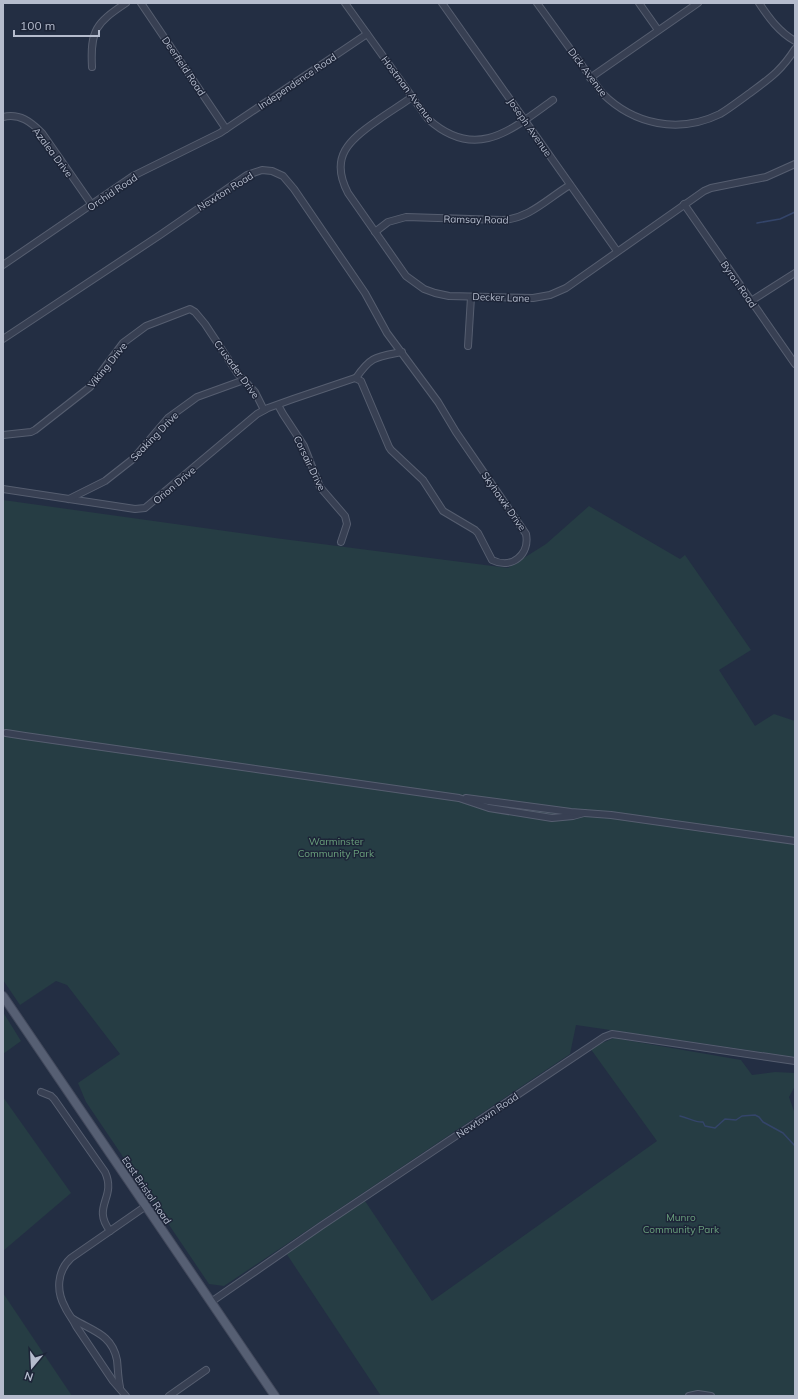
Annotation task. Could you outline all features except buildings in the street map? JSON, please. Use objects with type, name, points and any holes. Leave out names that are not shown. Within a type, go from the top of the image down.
[{"type":"main road","name":"East Bristol Road","points":[[3,996],[275,1396]]},
{"type":"street","points":[[92,67],[93,39],[96,30],[104,19],[126,3]]},
{"type":"street","name":"Deerfield Road","points":[[141,3],[226,129]]},
{"type":"street","name":"Hostman Avenue","points":[[345,3],[428,119],[444,131],[460,138],[478,139],[495,137],[503,134],[525,120],[553,100]]},
{"type":"street","name":"Joseph Avenue","points":[[442,3],[617,252]]},
{"type":"street","name":"Dick Avenue","points":[[537,3],[590,78],[608,98],[628,113],[651,122],[668,125],[685,124],[702,121],[711,117],[735,104],[777,73],[795,49]]},
{"type":"street","points":[[639,3],[658,30]]},
{"type":"street","points":[[590,78],[698,3]]},
{"type":"street","points":[[760,3],[780,31],[795,41]]},
{"type":"street","name":"Independence Road","points":[[226,129],[367,34]]},
{"type":"street","name":"Decker Lane","points":[[412,97],[356,136],[348,146],[342,158],[340,171],[348,193],[406,276],[424,288],[441,294],[471,297],[533,298],[550,296],[566,288],[700,193],[711,188],[766,177],[795,164]]},
{"type":"street","name":"Azalea Drive","points":[[3,117],[18,116],[24,118],[36,127],[42,133],[92,205]]},
{"type":"street","name":"Orchid Road","points":[[3,265],[133,176],[226,129]]},
{"type":"street","name":"Newton Road","points":[[3,339],[160,235],[234,183],[254,172],[267,170],[283,176],[294,189],[365,293],[380,320],[396,344]]},
{"type":"street","name":"Ramsay Road","points":[[375,232],[388,222],[406,217],[502,220],[516,219],[530,213],[570,185]]},
{"type":"street","name":"Byron Road","points":[[684,204],[795,364]]},
{"type":"street","points":[[751,301],[795,273]]},
{"type":"street","points":[[468,346],[471,297]]},
{"type":"street","name":"Viking Drive","points":[[3,435],[31,432],[35,430],[90,387],[123,343],[146,326],[187,310],[194,310]]},
{"type":"street","name":"Crusader Drive","points":[[194,310],[238,374],[255,392],[264,410]]},
{"type":"street","name":"Skyhawk Drive","points":[[358,378],[365,389],[388,447],[423,480],[443,511],[478,533],[492,560],[507,562],[517,559],[524,552],[527,546],[526,534],[456,432],[438,402],[396,344]]},
{"type":"street","points":[[278,405],[352,378],[358,378],[371,360],[381,356],[402,352]]},
{"type":"street","name":"Seaking Drive","points":[[69,500],[105,481],[133,459],[168,418],[197,397],[244,380]]},
{"type":"street","name":"Orion Drive","points":[[3,490],[135,509],[145,508],[257,414],[278,405]]},
{"type":"street","name":"Corsair Drive","points":[[278,405],[304,446],[320,488],[345,516],[347,524],[341,542]]},
{"type":"street","points":[[6,732],[24,736],[458,798],[489,808],[552,818],[573,816],[584,813],[611,815],[795,841]]},
{"type":"street","name":"Newtown Road","points":[[211,1302],[334,1217],[604,1037],[612,1034],[619,1034],[795,1061]]},
{"type":"street","points":[[41,1092],[51,1096],[54,1099],[108,1178],[109,1187],[102,1213],[105,1224],[110,1231]]},
{"type":"street","points":[[126,1396],[113,1381],[76,1326],[59,1293],[59,1285],[65,1265],[71,1258],[146,1206]]},
{"type":"street","points":[[73,1319],[96,1330],[109,1342],[116,1358],[120,1388]]},
{"type":"street","points":[[169,1396],[206,1370]]},
{"type":"street","points":[[689,1396],[698,1394],[711,1396]]},
{"type":"green space","name":"Warminster Community Park","points":[[3,500],[275,538],[508,568],[546,544],[589,506],[680,559],[685,555],[751,650],[719,670],[755,726],[774,714],[795,721],[795,1057],[576,1025],[570,1054],[224,1286],[209,1284],[86,1102],[78,1083],[120,1054],[67,985],[56,981],[20,1005],[3,980]]},
{"type":"green space","points":[[3,1012],[21,1041],[3,1054]]},
{"type":"green space","name":"Munro Community Park","points":[[614,1038],[741,1060],[752,1075],[775,1072],[795,1073],[795,1086],[789,1097],[795,1114],[795,1396],[381,1396],[286,1253],[365,1201],[432,1301],[657,1141],[590,1048]]},
{"type":"green space","points":[[3,1097],[71,1193],[3,1251]]},
{"type":"green space","points":[[3,1293],[72,1396],[3,1396]]},
{"type":"waterway","points":[[757,223],[780,219],[795,212]]},
{"type":"waterway","points":[[680,1116],[703,1122],[705,1126],[715,1128],[725,1119],[736,1120],[742,1116],[755,1115],[763,1122],[783,1133],[795,1146]]}]
